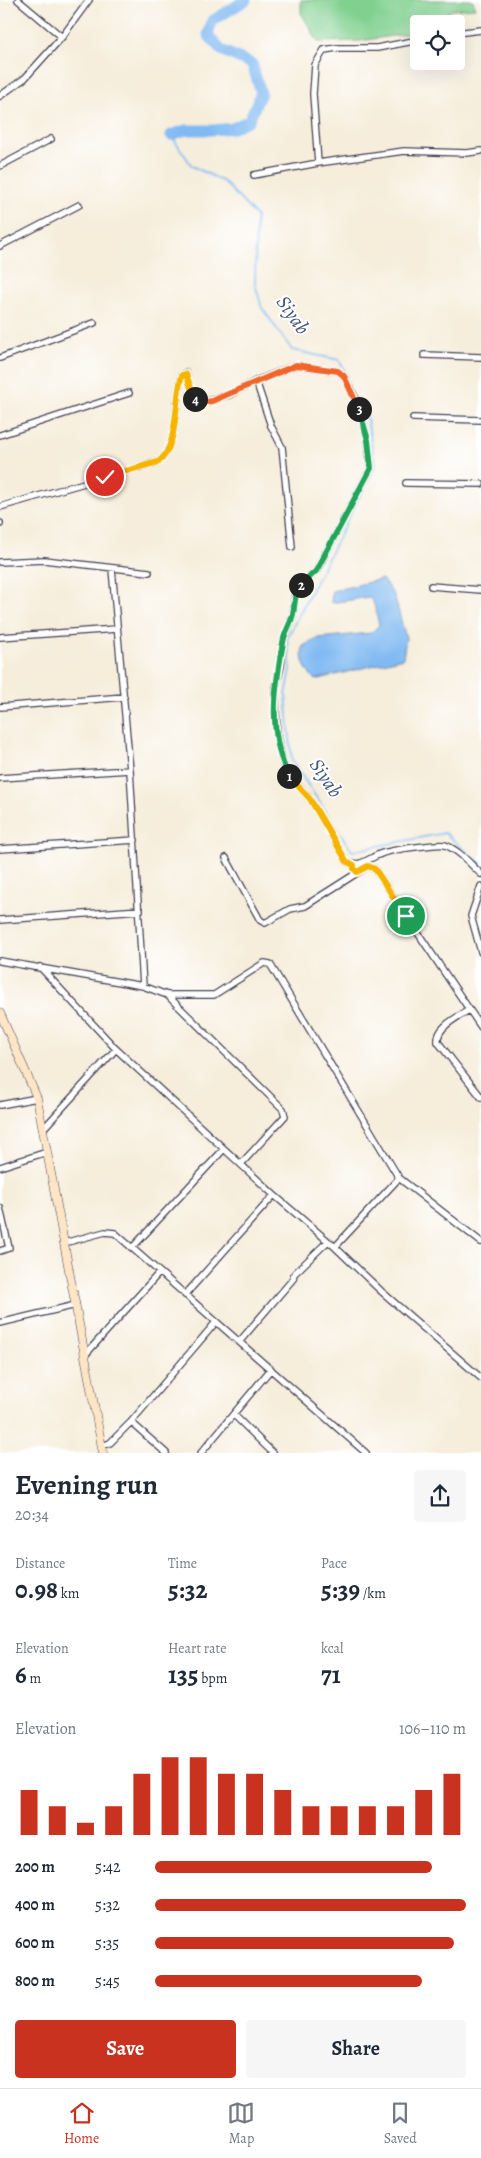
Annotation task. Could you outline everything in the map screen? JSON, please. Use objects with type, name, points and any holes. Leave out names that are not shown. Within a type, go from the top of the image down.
[{"type":"street","points":[[18,0],[62,37]]},
{"type":"street","points":[[1,92],[25,78],[62,37],[89,0]]},
{"type":"street","points":[[465,32],[481,30]]},
{"type":"street","points":[[318,163],[313,94],[315,65],[324,50],[337,48],[377,48],[410,42]]},
{"type":"street","points":[[0,166],[51,140]]},
{"type":"street","points":[[254,175],[318,163],[404,151],[467,153],[481,151]]},
{"type":"street","points":[[0,246],[79,205]]},
{"type":"street","points":[[0,358],[94,323]]},
{"type":"street","points":[[424,355],[481,357]]},
{"type":"street","points":[[0,507],[158,462],[164,458],[170,450],[173,440],[177,395],[182,375],[186,374],[193,396],[200,403],[229,395],[256,381],[296,365],[338,371],[344,376],[357,401],[368,440],[371,468],[316,571],[299,588],[295,595],[293,615],[283,642],[281,666],[275,690],[277,737],[282,760],[288,774],[298,788],[310,799],[347,862],[354,865],[382,853],[443,844],[455,850],[481,874]]},
{"type":"street","points":[[256,381],[271,426],[282,446],[292,547]]},
{"type":"street","points":[[0,435],[129,393]]},
{"type":"street","points":[[413,418],[481,420]]},
{"type":"street","points":[[406,483],[481,484]]},
{"type":"street","points":[[0,562],[44,560],[148,572]]},
{"type":"street","points":[[112,569],[130,770],[144,986]]},
{"type":"street","points":[[431,586],[481,590]]},
{"type":"street","points":[[0,637],[117,629]]},
{"type":"street","points":[[0,707],[124,697]]},
{"type":"street","points":[[0,778],[130,770]]},
{"type":"street","points":[[0,849],[134,840]]},
{"type":"street","points":[[226,858],[260,920],[265,923],[290,909],[305,906],[368,866],[375,869],[481,1027]]},
{"type":"street","points":[[354,865],[354,869],[357,872]]},
{"type":"street","points":[[481,886],[471,916],[481,952]]},
{"type":"street","points":[[0,920],[140,910]]},
{"type":"street","points":[[0,961],[144,986],[167,995],[214,994],[264,964],[270,964],[398,1178],[481,1242]]},
{"type":"street","points":[[40,968],[116,1049],[274,1195],[481,1378]]},
{"type":"street","points":[[167,995],[283,1109],[285,1116],[241,1164]]},
{"type":"street","points":[[469,1010],[439,1031],[437,1037],[438,1042],[481,1097]]},
{"type":"street","points":[[0,1014],[37,1098],[103,1449],[131,1422],[216,1322]]},
{"type":"street","points":[[43,1129],[116,1049]]},
{"type":"street","points":[[0,1105],[22,1099],[37,1098]]},
{"type":"street","points":[[132,1248],[224,1149]]},
{"type":"street","points":[[0,1167],[47,1152]]},
{"type":"street","points":[[335,1247],[398,1178]]},
{"type":"street","points":[[185,1295],[274,1195]]},
{"type":"street","points":[[0,1208],[9,1248],[0,1251]]},
{"type":"street","points":[[64,1242],[111,1232],[116,1233],[366,1453]]},
{"type":"street","points":[[240,1342],[293,1279],[294,1274],[328,1242]]},
{"type":"street","points":[[85,1355],[160,1273]]},
{"type":"street","points":[[0,1323],[76,1305]]},
{"type":"street","points":[[201,1453],[271,1370]]},
{"type":"street","points":[[234,1415],[273,1453]]},
{"type":"street","points":[[131,1422],[166,1453]]},
{"type":"green space","points":[[301,0],[473,0],[475,8],[452,10],[444,15],[410,15],[410,33],[360,41],[318,42],[301,13]]},
{"type":"water","points":[[382,579],[394,595],[406,638],[403,658],[315,680],[304,664],[302,656],[303,646],[318,638],[371,633],[379,625],[374,604],[369,597],[331,603],[332,591]]},
{"type":"waterway","name":"Siyab","points":[[171,135],[186,130],[233,128],[249,120],[261,93],[252,64],[221,50],[208,35],[212,21],[246,0]]},
{"type":"waterway","name":"Siyab","points":[[171,135],[192,166],[224,182],[256,216],[255,284],[262,308],[292,350],[339,360],[347,375]]},
{"type":"waterway","name":"Siyab","points":[[359,399],[366,412],[375,466],[287,638],[291,669],[286,695],[292,761],[352,851],[445,833],[481,864]]},
{"type":"route","points":[[105,477],[158,462],[164,458],[170,450],[173,440],[178,385],[182,375],[186,374],[192,386],[193,396],[200,403],[229,395],[256,381],[296,365],[338,371],[344,376],[357,401],[368,440],[371,468],[316,571],[299,588],[295,595],[293,615],[283,642],[281,666],[275,690],[277,737],[282,760],[288,774],[298,788],[310,799],[347,862],[354,865],[354,869],[357,872],[368,866],[375,869],[406,916]]}]
